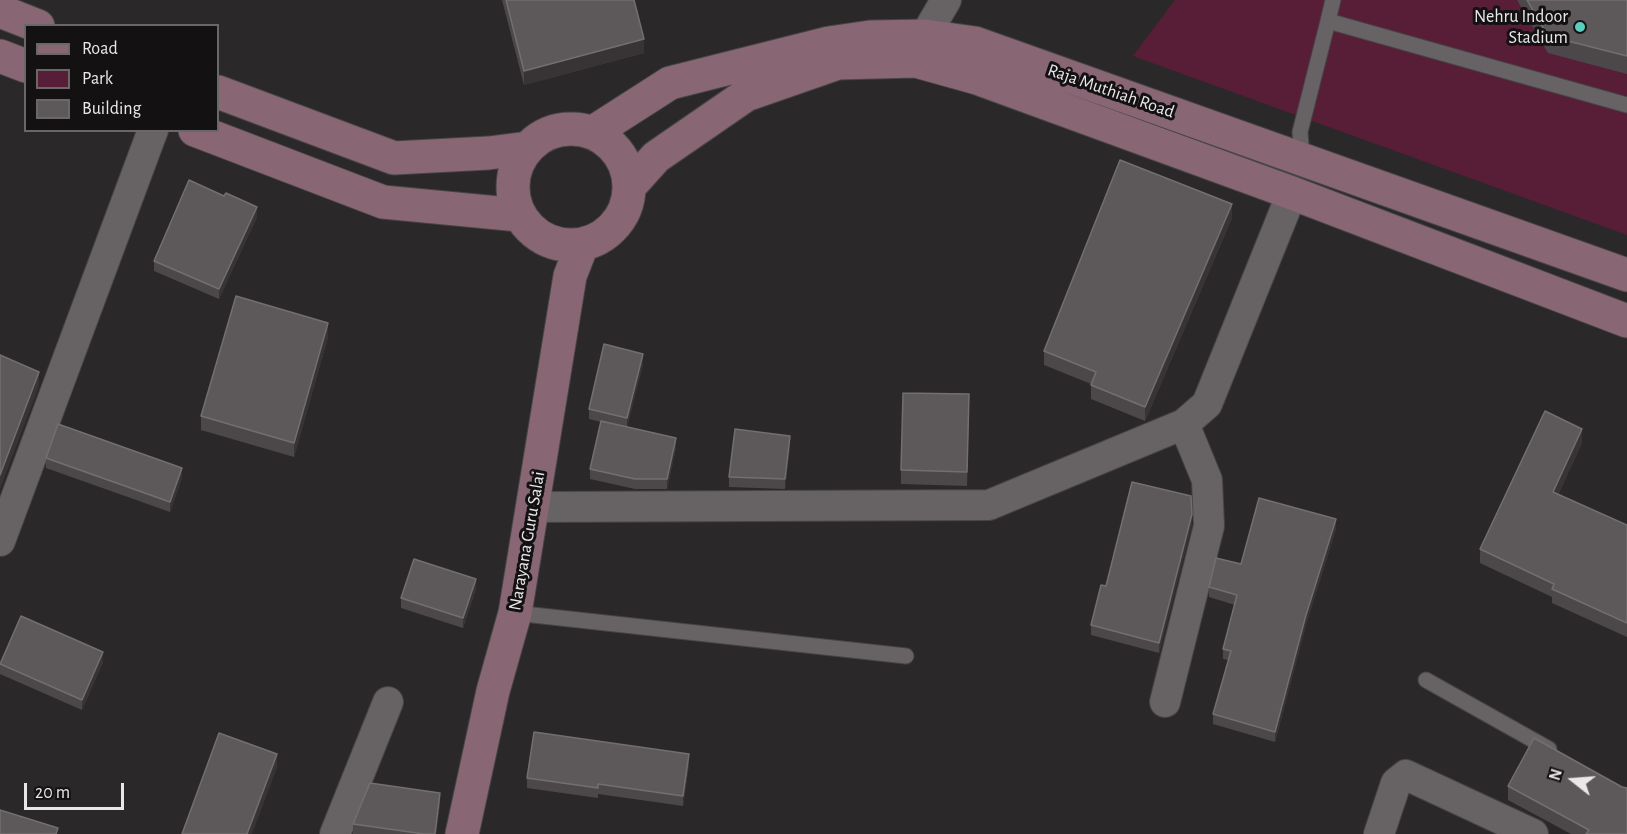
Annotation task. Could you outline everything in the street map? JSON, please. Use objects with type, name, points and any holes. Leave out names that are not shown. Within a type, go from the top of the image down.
[{"type":"main road","points":[[0,11],[33,24]]},
{"type":"main road","name":"Raja Muthiah Road","points":[[592,133],[670,83],[828,43],[870,37],[920,49],[976,78],[1292,193],[1627,321]]},
{"type":"main road","name":"Raja Muthiah Road","points":[[629,187],[656,157],[746,96],[838,63],[920,49],[975,43],[1627,275]]},
{"type":"main road","points":[[0,56],[24,65]]},
{"type":"main road","points":[[219,92],[394,158],[489,153],[528,148]]},
{"type":"main road","points":[[575,129],[592,133],[608,142],[619,154],[627,170],[629,187],[626,207],[616,225],[601,238],[582,245],[563,246],[545,240],[530,230],[519,215],[512,187],[517,166],[528,148],[542,136],[558,130],[575,129]]},
{"type":"main road","points":[[200,132],[383,202],[519,215]]},
{"type":"main road","name":"Narayana Guru Salai","points":[[462,834],[493,691],[515,613],[570,276],[582,245]]},
{"type":"street","points":[[920,49],[946,0]]},
{"type":"street","points":[[0,541],[152,132]]},
{"type":"street","points":[[534,507],[989,505],[1184,424],[1206,404],[1292,193]]},
{"type":"street","points":[[1165,702],[1209,526],[1207,480],[1184,424]]},
{"type":"street","points":[[335,834],[388,702]]},
{"type":"street","points":[[1379,834],[1396,783],[1400,777],[1406,775],[1533,834]]},
{"type":"lane","points":[[1302,158],[1300,132],[1334,0]]},
{"type":"lane","points":[[1328,21],[1627,105]]},
{"type":"lane","points":[[515,613],[906,656]]},
{"type":"lane","points":[[1426,680],[1567,759]]},
{"type":"green space","points":[[1175,0],[1627,0],[1627,235],[1133,56]]},
{"type":"building","points":[[506,0],[634,0],[644,39],[524,71]]},
{"type":"building","name":"Nehru Indoor Stadium","points":[[1527,0],[1627,0],[1627,56],[1548,36]]},
{"type":"building","points":[[1120,160],[1232,204],[1145,407],[1091,385],[1096,372],[1044,351]]},
{"type":"building","points":[[189,180],[224,196],[226,193],[257,207],[219,289],[154,261]]},
{"type":"building","points":[[236,296],[328,323],[294,443],[201,416]]},
{"type":"building","points":[[604,344],[643,354],[627,418],[589,409]]},
{"type":"building","points":[[0,355],[39,372],[0,475]]},
{"type":"building","points":[[903,393],[969,394],[967,472],[901,470]]},
{"type":"building","points":[[1545,411],[1582,429],[1553,492],[1627,525],[1627,623],[1552,589],[1554,584],[1480,549]]},
{"type":"building","points":[[601,421],[676,438],[667,479],[635,479],[590,469]]},
{"type":"building","points":[[58,424],[182,468],[170,502],[46,458]]},
{"type":"building","points":[[735,429],[790,436],[785,479],[729,477]]},
{"type":"building","points":[[1132,482],[1191,496],[1192,514],[1159,643],[1091,625],[1101,585],[1106,586]]},
{"type":"building","points":[[1259,498],[1336,519],[1306,615],[1275,732],[1213,714],[1231,651],[1223,649],[1237,595],[1209,587],[1216,558],[1241,564]]},
{"type":"building","points":[[414,559],[476,579],[463,618],[401,598]]},
{"type":"building","points":[[21,616],[103,652],[82,700],[0,664]]},
{"type":"building","points":[[534,732],[689,754],[683,796],[598,784],[598,788],[527,778]]},
{"type":"building","points":[[219,733],[277,754],[247,834],[182,834]]},
{"type":"building","points":[[1534,738],[1627,788],[1627,834],[1586,834],[1589,830],[1508,786]]},
{"type":"building","points":[[370,783],[440,793],[435,834],[353,824]]},
{"type":"building","points":[[0,810],[58,828],[56,834],[0,834]]},
{"type":"place","name":"Nehru Indoor Stadium","points":[[1580,27]]}]
